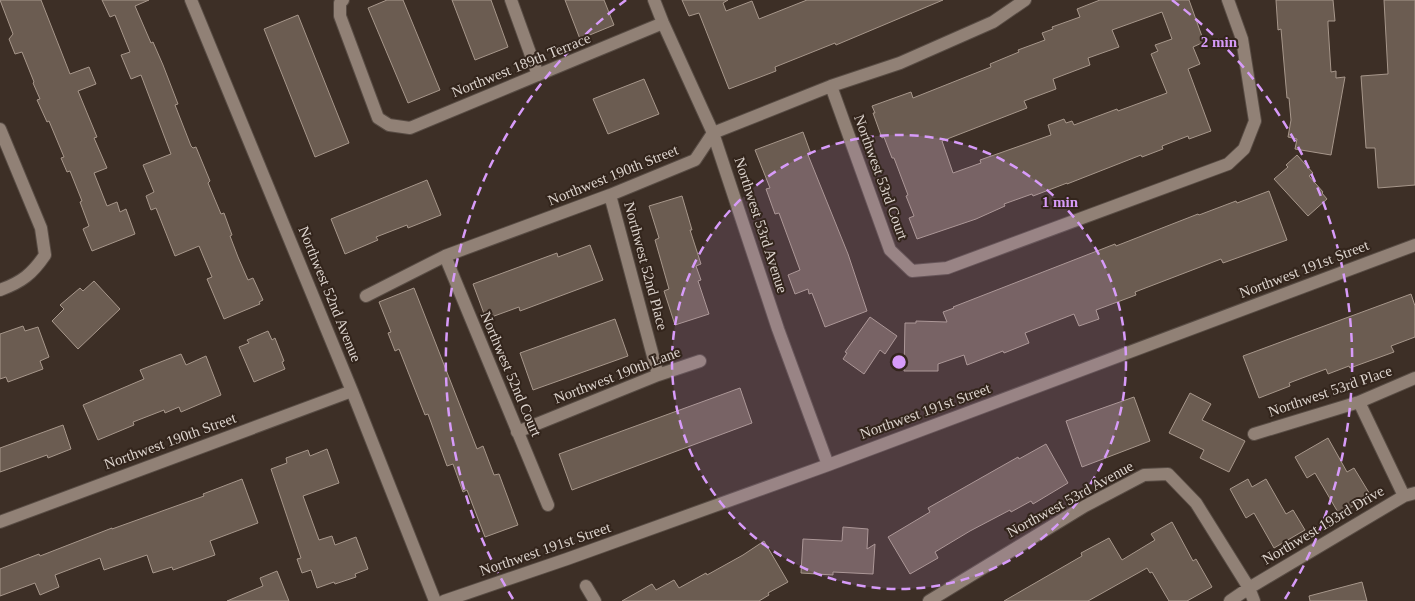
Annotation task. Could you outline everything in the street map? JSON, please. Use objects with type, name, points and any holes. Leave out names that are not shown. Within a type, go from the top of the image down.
[{"type":"street","name":"Northwest 52nd Avenue","points":[[192,0],[352,391],[434,601]]},
{"type":"street","points":[[511,0],[538,75]]},
{"type":"street","name":"Northwest 53rd Avenue","points":[[654,0],[713,133],[778,329],[828,465]]},
{"type":"street","points":[[713,133],[831,86],[900,63],[993,22],[1025,0]]},
{"type":"street","name":"Northwest 53rd Court","points":[[831,86],[890,250],[912,271],[947,268],[1228,164],[1244,149],[1255,121],[1242,39],[1228,0]]},
{"type":"street","name":"Northwest 189th Terrace","points":[[341,2],[340,16],[378,118],[389,125],[410,128],[663,23]]},
{"type":"street","points":[[0,130],[41,228],[46,255],[34,271],[17,284],[0,290]]},
{"type":"street","name":"Northwest 190th Street","points":[[366,296],[445,256],[695,160],[713,133]]},
{"type":"street","name":"Northwest 52nd Place","points":[[610,194],[658,375]]},
{"type":"street","name":"Northwest 191st Street","points":[[444,601],[828,465],[1415,245]]},
{"type":"street","name":"Northwest 52nd Court","points":[[445,256],[548,505]]},
{"type":"street","name":"Northwest 190th Lane","points":[[518,432],[658,375],[700,361]]},
{"type":"street","name":"Northwest 53rd Place","points":[[1254,434],[1358,402],[1415,378]]},
{"type":"street","name":"Northwest 190th Street","points":[[0,522],[352,391]]},
{"type":"street","points":[[1358,402],[1410,494]]},
{"type":"street","name":"Northwest 53rd Avenue","points":[[929,601],[1085,506],[1144,475],[1168,474],[1196,503],[1249,588]]},
{"type":"street","name":"Northwest 193rd Drive","points":[[1249,588],[1410,494]]},
{"type":"street","points":[[586,586],[595,601]]},
{"type":"street","points":[[1230,601],[1249,588],[1254,601]]},
{"type":"building","points":[[0,0],[41,0],[70,74],[89,67],[96,84],[78,91],[97,137],[94,138],[107,168],[94,173],[107,206],[117,202],[120,212],[126,209],[135,234],[92,251],[83,229],[89,226],[80,202],[82,201],[70,171],[67,172],[61,158],[64,157],[49,121],[47,122],[37,100],[40,99],[22,52],[15,54],[9,39],[13,34]]},
{"type":"building","points":[[102,0],[149,0],[135,6],[163,65],[178,104],[175,105],[191,146],[193,148],[196,147],[221,214],[224,213],[232,235],[230,236],[248,280],[253,278],[263,300],[259,302],[260,304],[224,319],[207,279],[212,277],[199,246],[175,256],[156,208],[151,210],[146,196],[154,192],[143,165],[171,154],[141,75],[131,79],[121,55],[130,52],[115,15],[110,17]]},
{"type":"building","points":[[387,0],[403,0],[440,90],[408,103],[368,8]]},
{"type":"building","points":[[452,0],[491,0],[508,47],[475,60]]},
{"type":"building","points":[[565,0],[604,0],[614,25],[580,39]]},
{"type":"building","points":[[682,0],[728,0],[723,3],[726,11],[752,1],[759,19],[807,0],[943,0],[836,45],[835,43],[775,67],[776,71],[729,89],[699,13],[689,16]]},
{"type":"building","points":[[1100,0],[1189,0],[1204,42],[1193,47],[1200,64],[1188,69],[1211,131],[1189,139],[1188,136],[1162,146],[1163,149],[1142,157],[1141,155],[1067,184],[1004,204],[1005,206],[976,219],[917,239],[909,218],[914,216],[906,196],[908,195],[894,158],[892,158],[884,137],[882,138],[872,106],[911,92],[913,98],[991,67],[990,64],[1019,52],[1018,50],[1045,40],[1042,33],[1053,29],[1052,27],[1080,17],[1077,9]],"holes":[[[1162,12],[1172,39],[1155,45],[1158,51],[1151,54],[1167,93],[1074,125],[1072,121],[1066,123],[1064,119],[1048,125],[1051,135],[980,160],[981,163],[953,173],[942,141],[1027,108],[1024,101],[1056,89],[1053,79],[1090,65],[1088,58],[1119,47],[1112,30]]]},
{"type":"building","points":[[1276,0],[1333,0],[1335,21],[1328,21],[1331,72],[1336,71],[1336,78],[1345,77],[1331,155],[1295,149],[1297,139],[1288,137],[1291,120],[1289,98],[1287,98],[1281,29],[1278,30]]},
{"type":"building","points":[[1384,0],[1415,0],[1415,185],[1378,188],[1375,148],[1366,148],[1361,76],[1388,74]]},
{"type":"building","points":[[298,15],[349,143],[315,157],[264,29]]},
{"type":"building","points":[[644,79],[659,114],[608,134],[593,99]]},
{"type":"building","points":[[803,132],[811,154],[808,155],[848,254],[867,311],[825,327],[812,293],[809,294],[808,289],[795,294],[788,275],[800,270],[779,213],[775,214],[766,189],[770,188],[755,150]]},
{"type":"building","points":[[1297,155],[1313,173],[1309,176],[1327,199],[1308,216],[1274,179],[1288,167],[1286,165]]},
{"type":"building","points":[[427,180],[441,215],[408,228],[407,225],[376,237],[378,240],[345,254],[331,219]]},
{"type":"building","points":[[1269,191],[1287,240],[1223,263],[1221,259],[1135,292],[1136,295],[1096,310],[1099,319],[1079,326],[1074,314],[1025,333],[1029,343],[1004,353],[1003,351],[967,365],[964,355],[938,364],[938,371],[904,371],[905,323],[916,323],[916,321],[947,322],[943,312],[953,307],[1115,244],[1116,246],[1198,214],[1236,201],[1237,203]]},
{"type":"building","points":[[682,196],[701,264],[696,266],[701,280],[698,281],[709,314],[675,325],[664,291],[669,289],[655,240],[659,238],[649,206]]},
{"type":"building","points":[[590,245],[603,280],[520,311],[519,307],[486,319],[473,284],[557,253],[558,257]]},
{"type":"building","points":[[94,281],[120,309],[78,349],[52,321],[64,309],[60,305],[80,288],[83,291]]},
{"type":"building","points":[[414,288],[477,449],[483,446],[494,475],[499,474],[518,525],[485,537],[467,490],[463,492],[453,464],[447,466],[428,414],[425,415],[399,349],[395,351],[388,333],[391,332],[379,302]]},
{"type":"building","points":[[1411,294],[1415,306],[1415,337],[1391,346],[1394,352],[1328,374],[1326,369],[1289,383],[1290,386],[1259,398],[1243,356]]},
{"type":"building","points":[[870,317],[897,336],[885,354],[880,350],[864,374],[843,359],[847,353],[845,352]]},
{"type":"building","points":[[615,319],[628,356],[533,390],[520,353]]},
{"type":"building","points":[[23,326],[25,331],[38,327],[49,357],[40,361],[43,369],[8,382],[6,377],[0,379],[0,334]]},
{"type":"building","points":[[268,331],[272,340],[275,338],[284,361],[282,362],[285,369],[254,382],[239,347],[249,343],[247,340]]},
{"type":"building","points":[[181,354],[186,365],[206,356],[221,395],[181,412],[179,407],[165,413],[164,410],[133,422],[134,425],[98,440],[83,405],[144,379],[140,370]]},
{"type":"building","points":[[740,388],[752,423],[572,490],[559,454]]},
{"type":"building","points":[[1190,393],[1211,404],[1202,420],[1245,441],[1229,472],[1200,458],[1204,450],[1169,433]]},
{"type":"building","points":[[1134,397],[1150,441],[1082,467],[1066,421]]},
{"type":"building","points":[[63,425],[71,449],[48,458],[47,455],[0,472],[0,448]]},
{"type":"building","points":[[1328,438],[1347,472],[1354,468],[1371,496],[1339,514],[1315,473],[1307,478],[1295,457]]},
{"type":"building","points":[[1046,444],[1068,483],[1033,504],[1031,501],[1011,512],[1010,510],[970,531],[935,552],[938,558],[910,574],[888,537],[930,512],[928,508],[1018,457],[1019,459]]},
{"type":"building","points":[[327,449],[339,483],[303,496],[319,540],[332,536],[335,545],[356,537],[368,569],[355,574],[356,577],[317,588],[311,570],[302,573],[297,559],[301,558],[271,469],[287,463],[286,458],[308,450],[310,456]]},
{"type":"building","points":[[242,479],[258,523],[210,541],[215,555],[173,570],[172,567],[153,573],[147,555],[104,570],[100,558],[55,575],[59,587],[40,595],[35,583],[0,596],[0,569],[204,496],[203,494]]},
{"type":"building","points":[[1248,479],[1252,487],[1266,479],[1286,514],[1293,510],[1305,530],[1274,548],[1254,513],[1246,518],[1230,489]]},
{"type":"building","points":[[1172,522],[1193,561],[1196,559],[1212,587],[1187,601],[1169,601],[1152,572],[1150,573],[1147,568],[1088,601],[1004,601],[1082,556],[1081,553],[1109,538],[1122,560],[1155,540],[1151,534]]},
{"type":"building","points":[[843,527],[868,529],[867,549],[875,544],[873,574],[833,572],[833,575],[801,573],[803,539],[842,541]]},
{"type":"building","points":[[764,541],[788,582],[768,593],[769,595],[759,601],[622,601],[652,584],[656,590],[674,580],[679,588],[706,573],[707,575]]},
{"type":"building","points":[[277,571],[289,601],[227,601],[263,586],[260,578]]},
{"type":"building","points":[[1362,582],[1367,601],[1310,601],[1309,596]]}]
